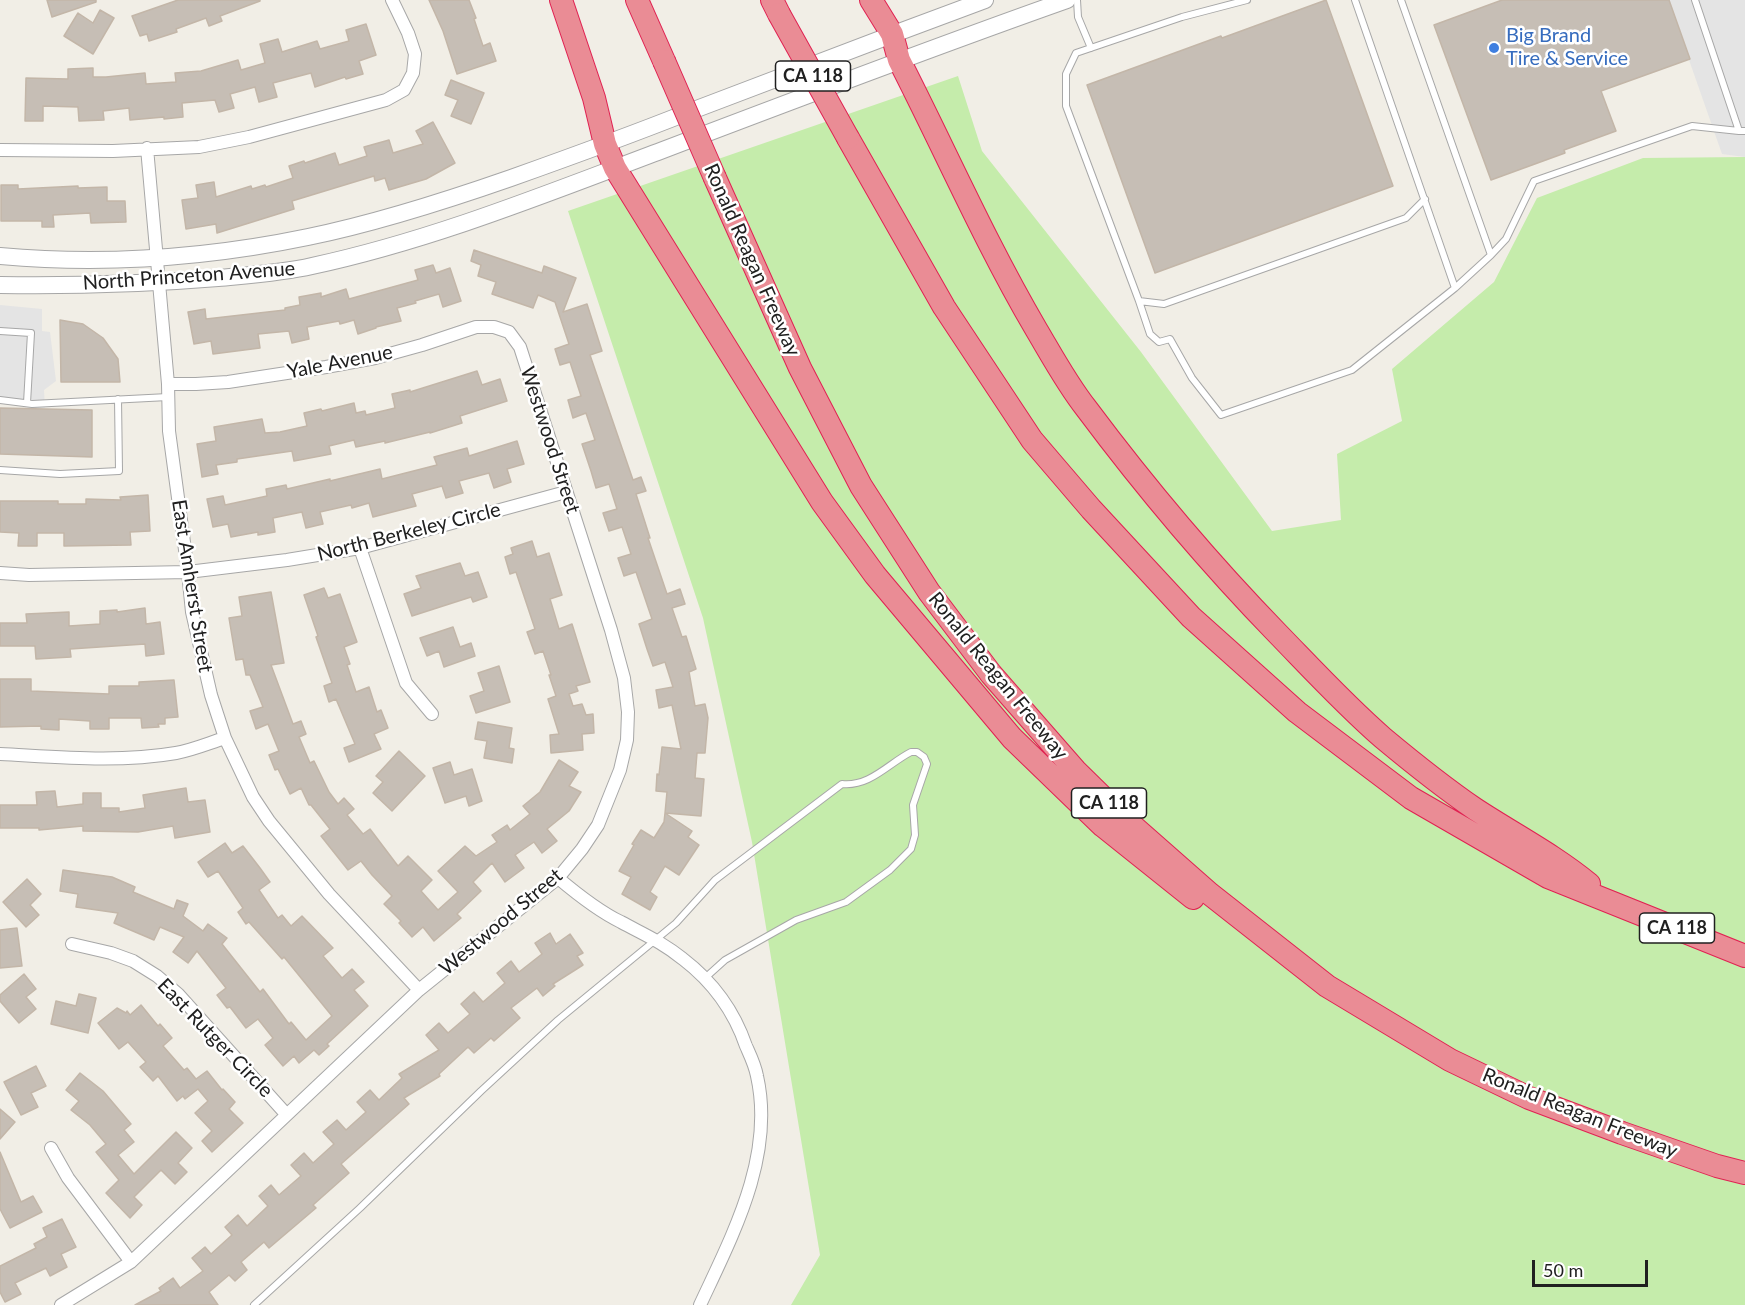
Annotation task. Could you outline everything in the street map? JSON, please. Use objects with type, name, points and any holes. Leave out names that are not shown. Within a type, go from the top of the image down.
[{"type":"highway","points":[[561,0],[594,98],[605,144],[615,168],[822,502],[875,575],[1012,738],[1103,826],[1249,940],[1327,986]]},
{"type":"highway","name":"Ronald Reagan Freeway","points":[[637,0],[800,368],[861,486],[928,592],[991,674],[1075,770],[1126,820],[1210,894],[1327,986],[1450,1060],[1529,1098],[1717,1166],[1745,1173]]},
{"type":"highway","points":[[871,0],[892,34],[899,60],[990,247],[1036,329],[1084,406],[1202,552],[1305,663],[1380,736],[1428,776],[1572,871],[1609,901]]},
{"type":"highway","name":"CA 118","points":[[775,7],[944,307],[1032,440],[1091,509],[1191,617],[1297,712],[1411,798],[1548,877],[1745,956]]},
{"type":"street","points":[[0,150],[113,151],[199,147],[249,137],[386,100],[404,90],[413,73],[415,54],[392,0]]},
{"type":"street","name":"North Princeton Avenue","points":[[0,256],[157,258],[250,247],[309,237],[370,222],[435,204],[605,144],[985,0]]},
{"type":"street","name":"North Princeton Avenue","points":[[0,285],[158,282],[258,274],[310,267],[391,247],[615,168],[899,60],[1067,0]]},
{"type":"street","name":"East Amherst Street","points":[[147,148],[168,390],[169,431],[192,612],[211,695],[225,738],[253,797],[269,821],[330,894],[419,990]]},
{"type":"street","name":"Yale Avenue","points":[[168,390],[375,358],[476,327],[494,327],[509,332]]},
{"type":"street","name":"Westwood Street","points":[[61,1305],[131,1262],[419,990],[558,878],[598,825],[620,770],[627,740],[628,721],[624,678],[611,630],[520,347],[509,332]]},
{"type":"street","name":"North Berkeley Circle","points":[[0,573],[29,575],[188,572],[287,560],[360,548],[566,492]]},
{"type":"street","points":[[360,548],[406,683],[432,714]]},
{"type":"street","points":[[0,754],[107,759],[140,758],[178,753],[225,738]]},
{"type":"street","points":[[558,878],[582,898],[619,922],[656,939],[705,978],[723,998],[740,1029],[757,1074],[762,1107],[760,1138],[754,1172],[739,1218],[700,1305]]},
{"type":"street","name":"East Rutger Circle","points":[[72,944],[134,961],[157,976],[178,994],[286,1114]]},
{"type":"street","points":[[51,1148],[68,1178],[131,1262]]},
{"type":"lane","points":[[1077,0],[1078,17],[1091,48]]},
{"type":"lane","points":[[1247,0],[1199,12],[1076,53],[1066,74],[1066,106],[1150,334],[1159,342],[1170,339],[1192,378],[1221,415],[1352,370],[1455,288],[1491,255],[1506,239],[1534,181],[1692,126],[1742,131],[1695,0]]},
{"type":"lane","points":[[1355,0],[1455,288]]},
{"type":"lane","points":[[1401,0],[1491,255]]},
{"type":"lane","points":[[1138,301],[1164,304],[1384,226],[1406,218],[1425,199]]},
{"type":"lane","points":[[0,331],[31,333],[27,403]]},
{"type":"lane","points":[[0,400],[27,403],[118,399],[168,390]]},
{"type":"lane","points":[[0,470],[60,474],[118,471],[118,399]]},
{"type":"lane","points":[[254,1305],[558,1020],[676,923],[715,880],[842,784],[851,785],[862,782],[911,752],[917,752],[924,758],[927,764],[913,805],[915,835],[911,849],[890,870],[846,902],[796,920],[725,960],[705,978]]},
{"type":"green space","points":[[958,76],[982,151],[1141,352],[1272,531],[1341,520],[1337,454],[1402,421],[1392,369],[1494,282],[1537,198],[1643,158],[1745,157],[1745,1305],[791,1305],[820,1255],[752,842],[703,618],[568,211]]},
{"type":"shaded area","points":[[1668,0],[1745,0],[1745,157],[1722,154]]},
{"type":"shaded area","points":[[0,305],[42,309],[42,331],[50,332],[56,381],[44,390],[45,408],[0,403]]},
{"type":"building","points":[[47,0],[96,0],[96,2],[52,17]]},
{"type":"building","points":[[178,0],[260,1],[220,16],[222,21],[209,26],[206,18],[176,29],[177,32],[149,41],[147,34],[140,36],[132,16]]},
{"type":"building","points":[[429,0],[469,0],[483,46],[490,43],[496,61],[457,74],[443,31]]},
{"type":"building","points":[[1326,0],[1393,186],[1155,273],[1087,85]]},
{"type":"building","points":[[1502,0],[1669,0],[1690,59],[1601,91],[1616,131],[1564,150],[1565,153],[1491,180],[1434,25]]},
{"type":"building","points":[[100,10],[114,18],[93,54],[64,36],[78,13],[93,23]]},
{"type":"building","points":[[366,24],[376,55],[359,61],[363,74],[346,79],[345,77],[315,87],[311,73],[273,83],[277,97],[259,102],[255,87],[230,94],[234,108],[219,112],[215,100],[182,103],[183,117],[130,120],[129,108],[103,111],[104,120],[79,121],[78,107],[43,106],[43,121],[25,121],[26,78],[68,79],[68,69],[93,68],[93,77],[145,73],[146,84],[176,82],[175,73],[201,71],[238,60],[241,70],[265,63],[260,44],[278,39],[282,52],[317,41],[320,49],[349,41],[346,30]]},
{"type":"building","points":[[451,80],[484,93],[471,124],[451,116],[458,100],[445,95]]},
{"type":"building","points":[[433,122],[455,163],[426,179],[389,190],[385,178],[375,181],[374,176],[292,201],[294,209],[217,233],[216,224],[186,229],[182,200],[198,198],[196,185],[214,182],[216,197],[251,186],[252,189],[265,185],[266,187],[293,178],[289,166],[304,161],[305,163],[335,153],[339,165],[367,156],[364,147],[389,140],[393,153],[423,144],[416,131]]},
{"type":"building","points":[[1,185],[18,185],[18,189],[107,187],[107,201],[125,201],[126,222],[91,223],[90,213],[53,215],[54,227],[42,227],[42,221],[1,221]]},
{"type":"building","points":[[474,250],[542,273],[544,266],[576,278],[563,312],[587,304],[602,351],[590,355],[633,480],[641,477],[646,491],[636,494],[650,538],[648,538],[667,594],[680,589],[685,604],[672,608],[682,637],[686,636],[696,669],[689,672],[695,706],[705,704],[708,718],[705,753],[697,753],[695,778],[704,779],[701,816],[665,813],[667,792],[656,791],[662,747],[681,749],[672,705],[659,708],[656,690],[673,687],[665,662],[653,666],[639,624],[652,619],[636,572],[624,576],[618,558],[631,554],[622,527],[609,531],[603,513],[617,509],[609,484],[596,488],[582,444],[595,440],[586,413],[573,418],[568,400],[581,396],[570,362],[560,365],[555,349],[569,344],[555,302],[538,295],[533,308],[492,294],[496,282],[478,276],[481,265],[471,261]]},
{"type":"building","points":[[433,265],[436,273],[450,268],[461,301],[443,307],[439,294],[415,301],[416,303],[397,308],[401,321],[358,334],[354,320],[340,324],[339,321],[307,327],[309,339],[292,343],[289,331],[258,334],[260,348],[213,354],[211,341],[194,344],[188,312],[205,309],[206,319],[285,310],[285,308],[300,305],[299,297],[321,293],[321,297],[346,289],[349,299],[418,280],[415,270]]},
{"type":"building","points":[[60,320],[83,324],[103,338],[118,359],[120,382],[61,382]]},
{"type":"building","points":[[477,371],[482,385],[500,379],[507,401],[460,416],[462,423],[385,443],[385,441],[356,447],[354,440],[329,446],[331,454],[294,461],[292,451],[237,459],[237,462],[216,465],[218,474],[202,477],[197,444],[216,441],[214,427],[262,419],[265,433],[280,432],[307,426],[304,413],[354,403],[356,413],[365,411],[366,415],[395,408],[392,394],[410,390],[410,392]]},
{"type":"building","points":[[0,408],[92,410],[92,457],[0,454]]},
{"type":"building","points":[[517,441],[524,464],[507,469],[511,482],[494,488],[489,473],[459,481],[463,493],[446,498],[442,486],[412,494],[416,506],[373,517],[369,503],[352,508],[351,505],[320,512],[323,524],[306,528],[302,512],[273,518],[275,532],[258,535],[258,532],[231,537],[228,524],[213,527],[207,499],[223,496],[225,505],[267,496],[266,489],[286,485],[287,489],[380,469],[382,479],[437,465],[434,457],[467,448],[469,456]]},
{"type":"building","points":[[148,495],[150,531],[130,532],[131,545],[64,546],[64,533],[37,533],[37,546],[18,546],[19,533],[0,532],[0,501],[58,501],[58,504],[86,504],[86,499],[121,500],[120,497]]},
{"type":"building","points":[[532,541],[537,557],[549,553],[562,595],[550,599],[559,629],[572,624],[590,682],[576,686],[578,691],[569,694],[573,706],[582,704],[586,715],[593,714],[594,733],[582,734],[583,750],[551,753],[550,735],[559,734],[548,699],[556,696],[543,651],[535,654],[527,632],[535,629],[516,572],[510,574],[505,557],[513,554],[511,548]]},
{"type":"building","points":[[460,563],[465,576],[478,572],[487,597],[473,602],[471,597],[412,616],[404,594],[421,588],[416,576]]},
{"type":"building","points":[[324,588],[328,598],[340,594],[357,642],[344,647],[356,692],[369,687],[377,712],[381,710],[388,728],[374,734],[381,749],[349,762],[344,748],[355,744],[336,699],[329,702],[324,686],[332,683],[304,595]]},
{"type":"building","points":[[271,592],[284,663],[271,665],[293,724],[301,721],[306,734],[299,737],[310,763],[314,761],[329,792],[338,804],[344,798],[354,809],[347,815],[363,834],[370,829],[398,866],[408,856],[432,880],[421,891],[438,910],[458,892],[438,871],[465,846],[476,856],[497,842],[492,835],[507,825],[510,830],[530,814],[523,806],[540,792],[559,760],[578,772],[569,786],[581,792],[569,811],[547,829],[557,841],[542,853],[534,842],[515,855],[524,868],[505,882],[492,863],[473,882],[481,891],[457,914],[461,918],[434,941],[423,927],[412,937],[399,923],[401,921],[384,904],[392,896],[361,861],[348,870],[321,836],[330,829],[309,805],[301,788],[290,794],[278,769],[275,770],[269,755],[279,751],[268,724],[256,729],[250,711],[263,707],[250,675],[246,675],[243,659],[236,660],[229,618],[242,616],[239,597]]},
{"type":"building","points":[[145,608],[146,624],[160,622],[164,654],[146,656],[145,644],[70,649],[71,657],[36,659],[35,646],[0,646],[0,623],[27,623],[26,614],[69,612],[69,626],[100,624],[100,611],[117,610],[117,612]]},
{"type":"building","points":[[453,627],[460,647],[471,643],[475,656],[444,667],[439,651],[427,656],[420,638]]},
{"type":"building","points":[[499,666],[510,702],[476,713],[470,696],[484,691],[478,673]]},
{"type":"building","points":[[0,679],[31,679],[31,691],[109,694],[109,686],[139,686],[139,682],[174,680],[178,717],[165,718],[165,724],[158,724],[159,727],[142,728],[141,718],[109,718],[109,729],[90,729],[90,721],[59,719],[59,730],[41,729],[41,726],[0,727]]},
{"type":"building","points":[[478,722],[512,728],[509,748],[514,749],[512,763],[484,758],[487,741],[475,739]]},
{"type":"building","points":[[399,751],[425,776],[392,811],[373,793],[383,782],[376,776]]},
{"type":"building","points":[[450,762],[454,775],[472,769],[482,801],[469,806],[466,796],[445,803],[433,768]]},
{"type":"building","points":[[186,788],[188,802],[205,800],[210,832],[175,838],[173,826],[138,832],[83,831],[83,826],[39,830],[39,828],[0,828],[0,805],[37,805],[36,792],[55,791],[57,807],[83,804],[83,793],[101,793],[101,808],[119,808],[119,812],[145,808],[143,795]]},
{"type":"building","points":[[665,813],[692,831],[688,837],[699,845],[679,875],[665,866],[650,892],[657,897],[650,910],[622,894],[631,877],[619,871],[641,830],[654,838],[664,822]]},
{"type":"building","points":[[225,843],[232,853],[243,846],[270,882],[259,890],[278,918],[282,915],[291,926],[302,916],[333,948],[323,956],[342,978],[352,969],[364,982],[354,990],[368,1006],[327,1044],[329,1046],[319,1055],[314,1050],[299,1063],[294,1056],[283,1066],[265,1045],[273,1038],[258,1019],[246,1028],[230,1007],[227,1008],[217,995],[226,988],[197,951],[188,963],[173,952],[184,937],[160,927],[154,940],[114,923],[118,913],[76,907],[78,894],[60,891],[63,870],[112,877],[135,887],[133,892],[174,909],[177,900],[188,904],[183,916],[203,931],[208,924],[227,938],[222,944],[260,992],[263,989],[289,1024],[291,1022],[306,1040],[332,1016],[284,957],[282,959],[249,922],[246,924],[238,912],[243,908],[218,871],[208,877],[198,862]]},
{"type":"building","points":[[27,879],[41,894],[30,905],[39,915],[26,927],[3,902]]},
{"type":"building","points":[[17,928],[22,966],[0,968],[0,930]]},
{"type":"building","points":[[550,933],[556,944],[570,934],[583,953],[577,956],[583,965],[553,984],[555,986],[543,996],[537,988],[511,1008],[520,1018],[494,1041],[491,1038],[474,1053],[468,1047],[439,1074],[440,1076],[404,1098],[409,1104],[341,1164],[349,1173],[313,1205],[316,1208],[269,1248],[264,1242],[241,1262],[247,1270],[235,1281],[229,1275],[209,1292],[218,1305],[135,1305],[161,1291],[159,1288],[173,1278],[180,1288],[203,1271],[192,1258],[205,1247],[211,1254],[232,1235],[225,1227],[238,1215],[247,1226],[268,1206],[259,1196],[271,1185],[279,1195],[301,1176],[291,1165],[304,1153],[313,1163],[334,1144],[323,1132],[337,1120],[346,1130],[366,1112],[357,1102],[370,1090],[379,1100],[402,1078],[399,1074],[439,1050],[426,1035],[439,1023],[448,1033],[470,1014],[461,1004],[474,992],[483,1002],[505,983],[497,973],[511,961],[519,972],[542,954],[535,943]]},
{"type":"building","points":[[24,974],[36,989],[26,997],[36,1009],[19,1023],[0,1001],[0,995]]},
{"type":"building","points":[[79,994],[96,998],[88,1033],[51,1024],[56,1001],[76,1006]]},
{"type":"building","points":[[141,1005],[158,1026],[160,1024],[172,1038],[163,1046],[184,1070],[187,1068],[196,1079],[207,1071],[235,1102],[229,1109],[243,1123],[212,1152],[202,1141],[212,1131],[195,1113],[208,1101],[198,1089],[185,1099],[183,1096],[177,1101],[158,1076],[153,1081],[140,1067],[146,1062],[128,1042],[119,1049],[98,1023],[117,1008],[126,1013],[127,1011],[130,1015]]},
{"type":"building","points":[[36,1066],[46,1086],[31,1093],[38,1107],[21,1115],[4,1082]]},
{"type":"building","points":[[80,1073],[103,1091],[131,1124],[124,1130],[134,1142],[118,1155],[134,1174],[176,1132],[192,1148],[178,1163],[187,1172],[175,1184],[161,1170],[134,1197],[142,1205],[130,1218],[106,1193],[119,1180],[96,1152],[106,1144],[90,1125],[71,1110],[79,1101],[66,1090]]},
{"type":"building","points":[[0,1109],[15,1122],[0,1139]]},
{"type":"building","points":[[0,1152],[21,1202],[33,1196],[42,1212],[10,1228],[0,1209]]},
{"type":"building","points":[[62,1219],[76,1247],[61,1254],[67,1267],[50,1276],[46,1268],[15,1283],[21,1294],[5,1302],[0,1292],[0,1266],[36,1248],[34,1244],[47,1237],[43,1228]]},
{"type":"place","name":"Big Brand Tire & Service","points":[[1494,48]]}]
